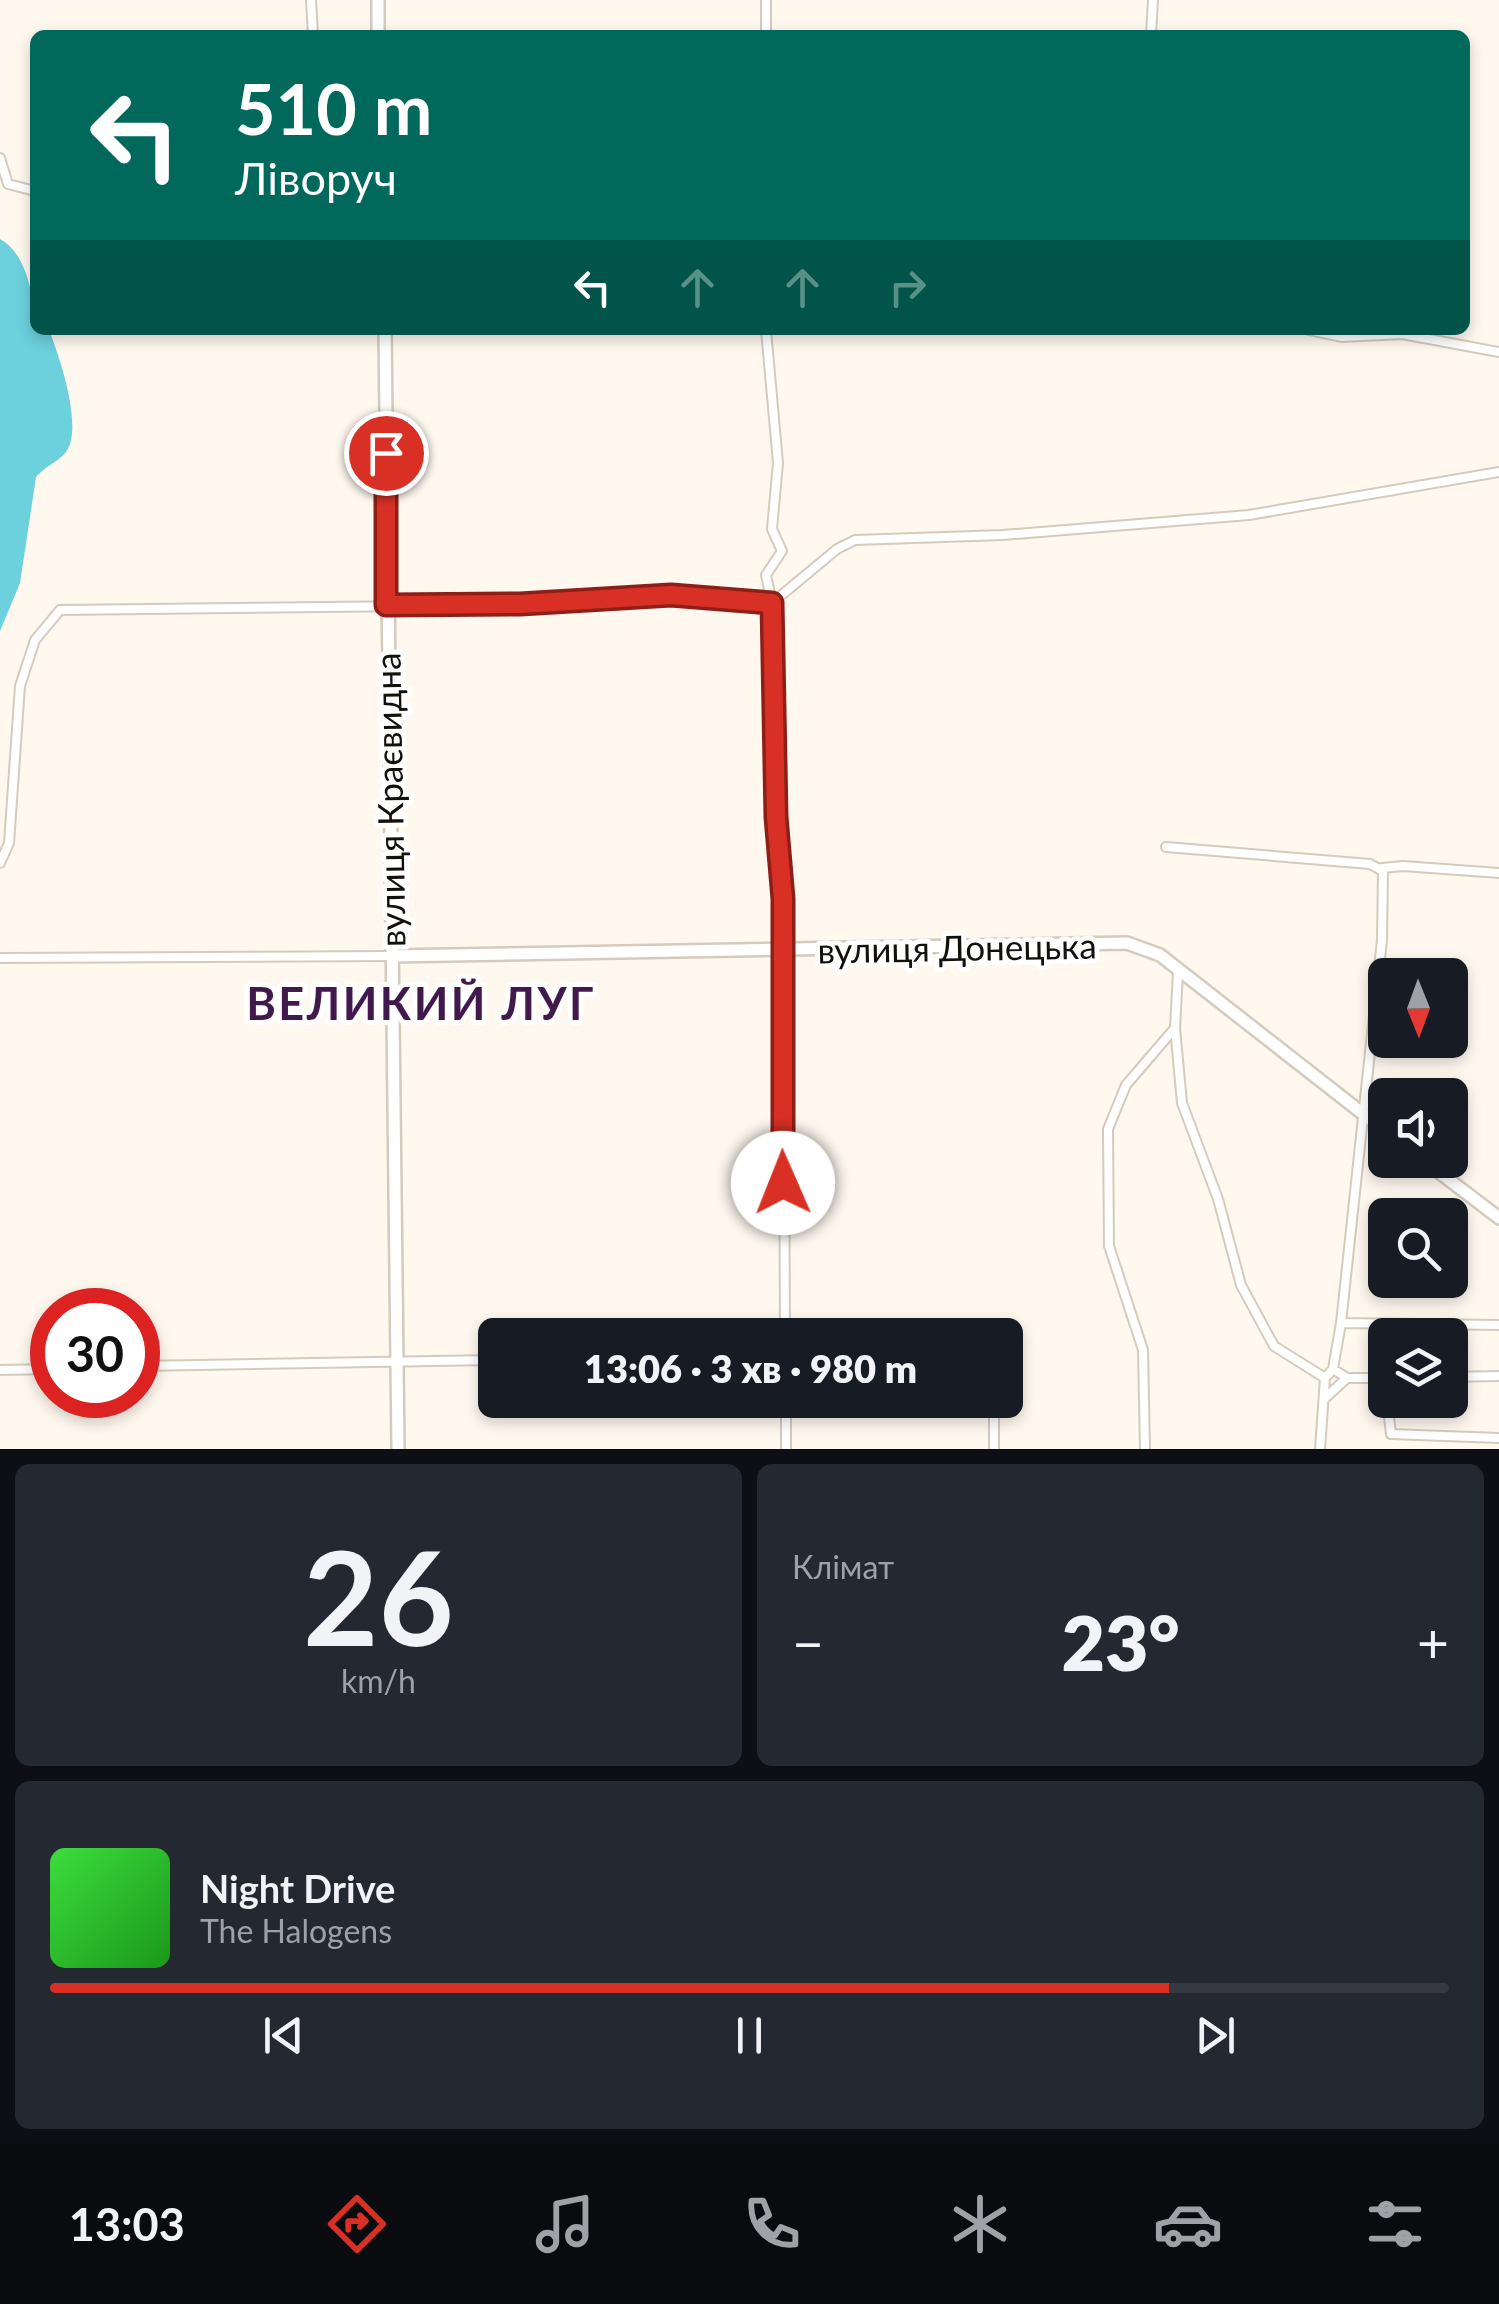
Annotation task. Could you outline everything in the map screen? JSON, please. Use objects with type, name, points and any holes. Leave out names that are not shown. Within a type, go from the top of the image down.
[{"type":"street","points":[[311,0],[313,30]]},
{"type":"street","points":[[378,0],[378,30]]},
{"type":"street","points":[[766,0],[766,30]]},
{"type":"street","points":[[1151,30],[1153,0]]},
{"type":"street","points":[[0,158],[8,184],[30,190]]},
{"type":"street","name":"вулиця Краєвидна","points":[[385,335],[398,1449]]},
{"type":"street","points":[[766,335],[778,464],[772,529],[782,551],[766,575],[772,603],[782,950],[785,1318]]},
{"type":"street","points":[[1333,335],[1393,335]]},
{"type":"street","points":[[1407,335],[1499,352]]},
{"type":"street","points":[[0,863],[9,844],[20,686],[35,640],[53,616],[68,608],[142,612],[520,604],[671,595],[772,603],[836,549],[856,540],[1003,534],[1249,515],[1499,472]]},
{"type":"street","points":[[1166,847],[1382,868],[1499,873]]},
{"type":"street","points":[[1320,1449],[1325,1378],[1333,1369],[1341,1323],[1364,1115],[1382,940],[1382,868]]},
{"type":"street","name":"вулиця Донецька","points":[[0,958],[1135,945],[1160,955],[1178,972]]},
{"type":"street","points":[[1178,972],[1368,1118]]},
{"type":"street","points":[[1178,972],[1175,1028],[1182,1104],[1218,1199],[1241,1285],[1274,1346],[1325,1378]]},
{"type":"street","points":[[1145,1449],[1143,1350],[1109,1246],[1108,1129],[1126,1085],[1175,1028]]},
{"type":"street","points":[[1447,1178],[1499,1218]]},
{"type":"street","points":[[1341,1323],[1499,1326]]},
{"type":"street","points":[[160,1366],[478,1360]]},
{"type":"street","points":[[0,1370],[30,1369]]},
{"type":"street","points":[[1333,1369],[1347,1378],[1368,1378]]},
{"type":"street","points":[[1468,1377],[1499,1376]]},
{"type":"street","points":[[1324,1399],[1347,1378]]},
{"type":"street","points":[[786,1418],[786,1449]]},
{"type":"street","points":[[994,1418],[994,1449]]},
{"type":"street","points":[[1389,1418],[1391,1434],[1499,1438]]},
{"type":"street","points":[[398,1449],[409,1449]]},
{"type":"water","points":[[0,239],[10,246],[23,267],[30,290],[30,335],[51,335],[68,391],[72,426],[66,452],[36,477],[20,583],[0,631]]},
{"type":"district","name":"ВЕЛИКИЙ ЛУГ","points":[[421,1003]]},
{"type":"route","points":[[386,453],[386,605],[520,604],[550,599],[671,595],[772,603],[776,817],[783,899],[783,1183]]}]
